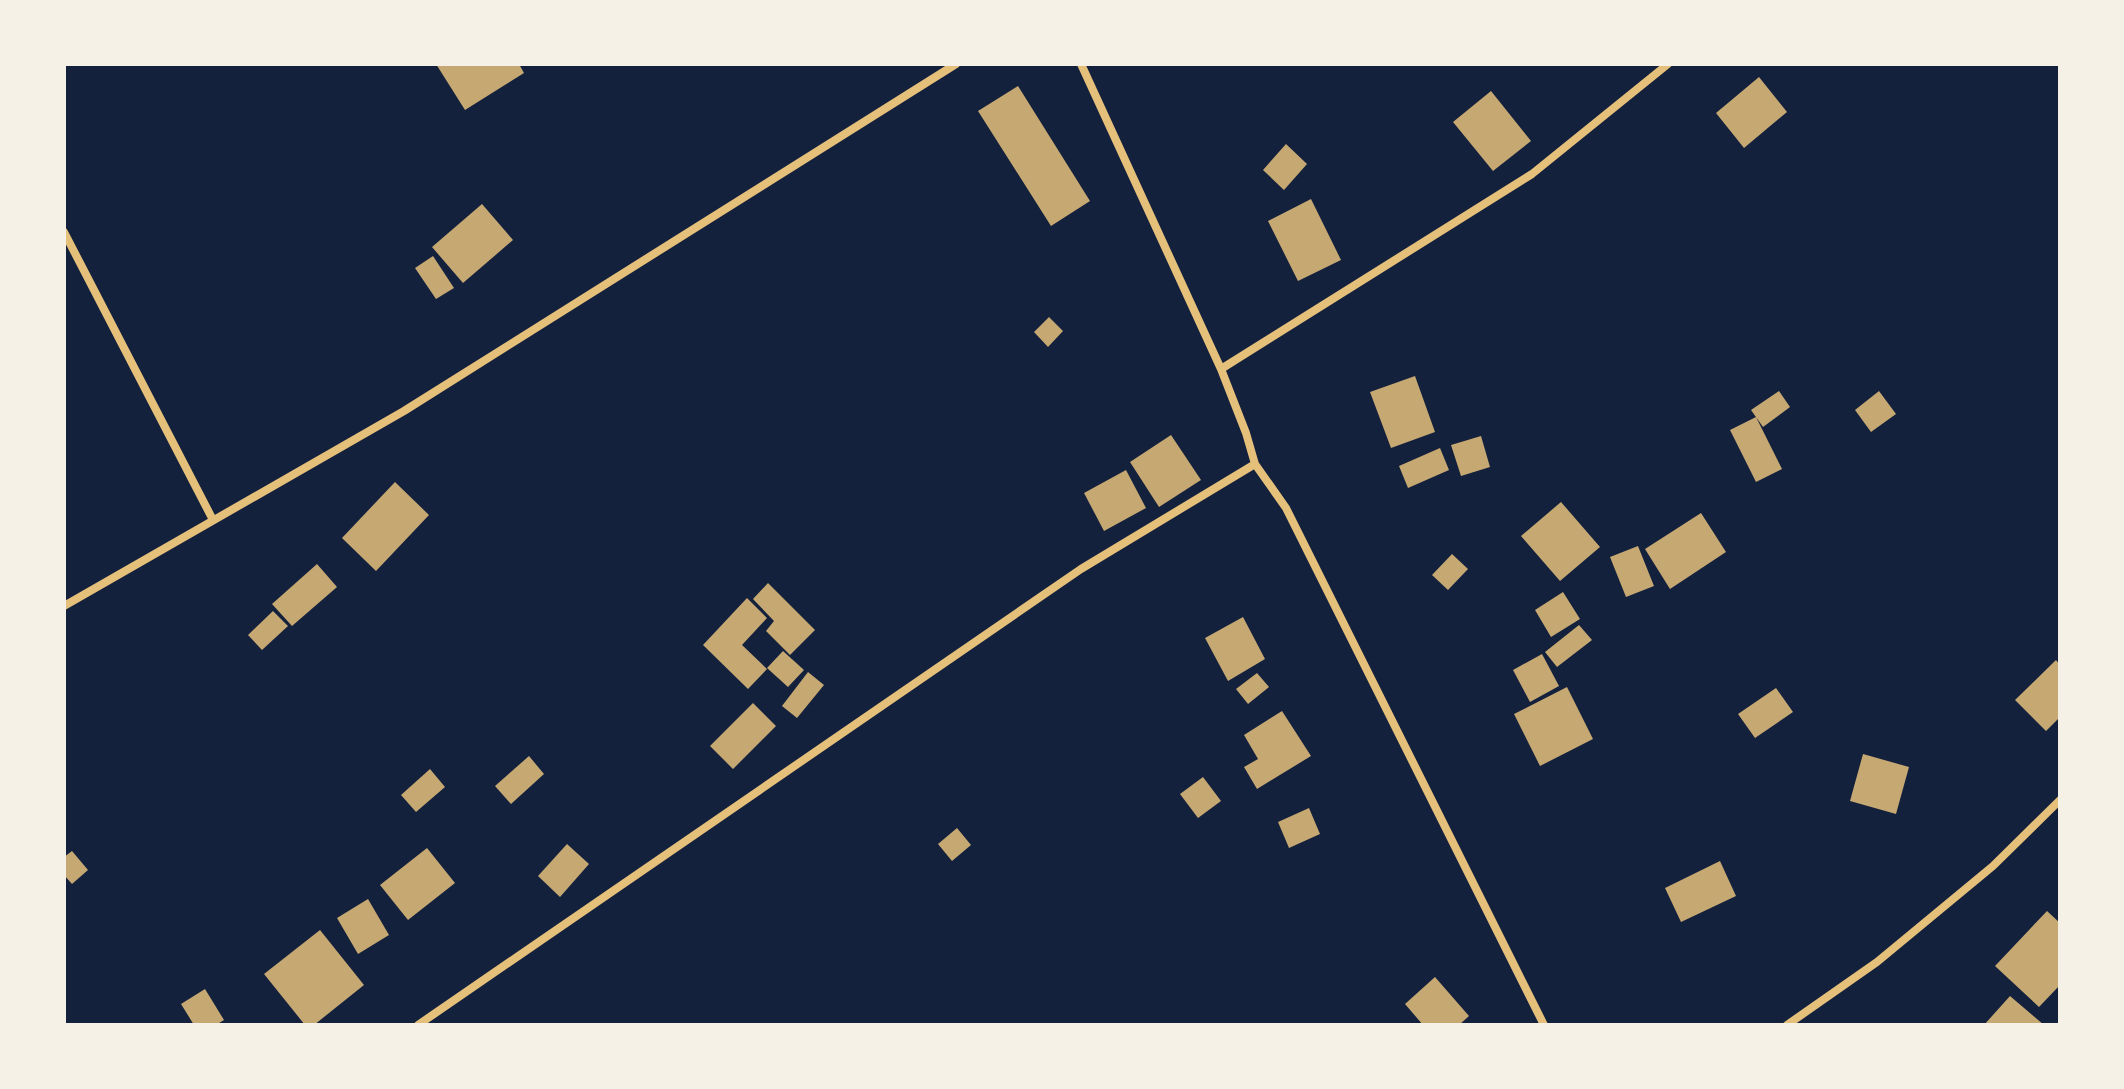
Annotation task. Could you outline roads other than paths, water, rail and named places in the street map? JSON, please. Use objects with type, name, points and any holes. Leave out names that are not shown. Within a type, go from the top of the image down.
[{"type":"street","points":[[64,606],[404,411],[956,64]]},
{"type":"street","points":[[1081,64],[1221,369],[1255,464],[1286,508],[1544,1025]]},
{"type":"street","points":[[1221,369],[1532,174],[1668,64]]},
{"type":"street","points":[[64,232],[213,520]]},
{"type":"street","points":[[418,1025],[1081,569],[1255,464]]},
{"type":"street","points":[[1787,1025],[1877,962],[1947,905],[1993,866],[2060,800]]}]
